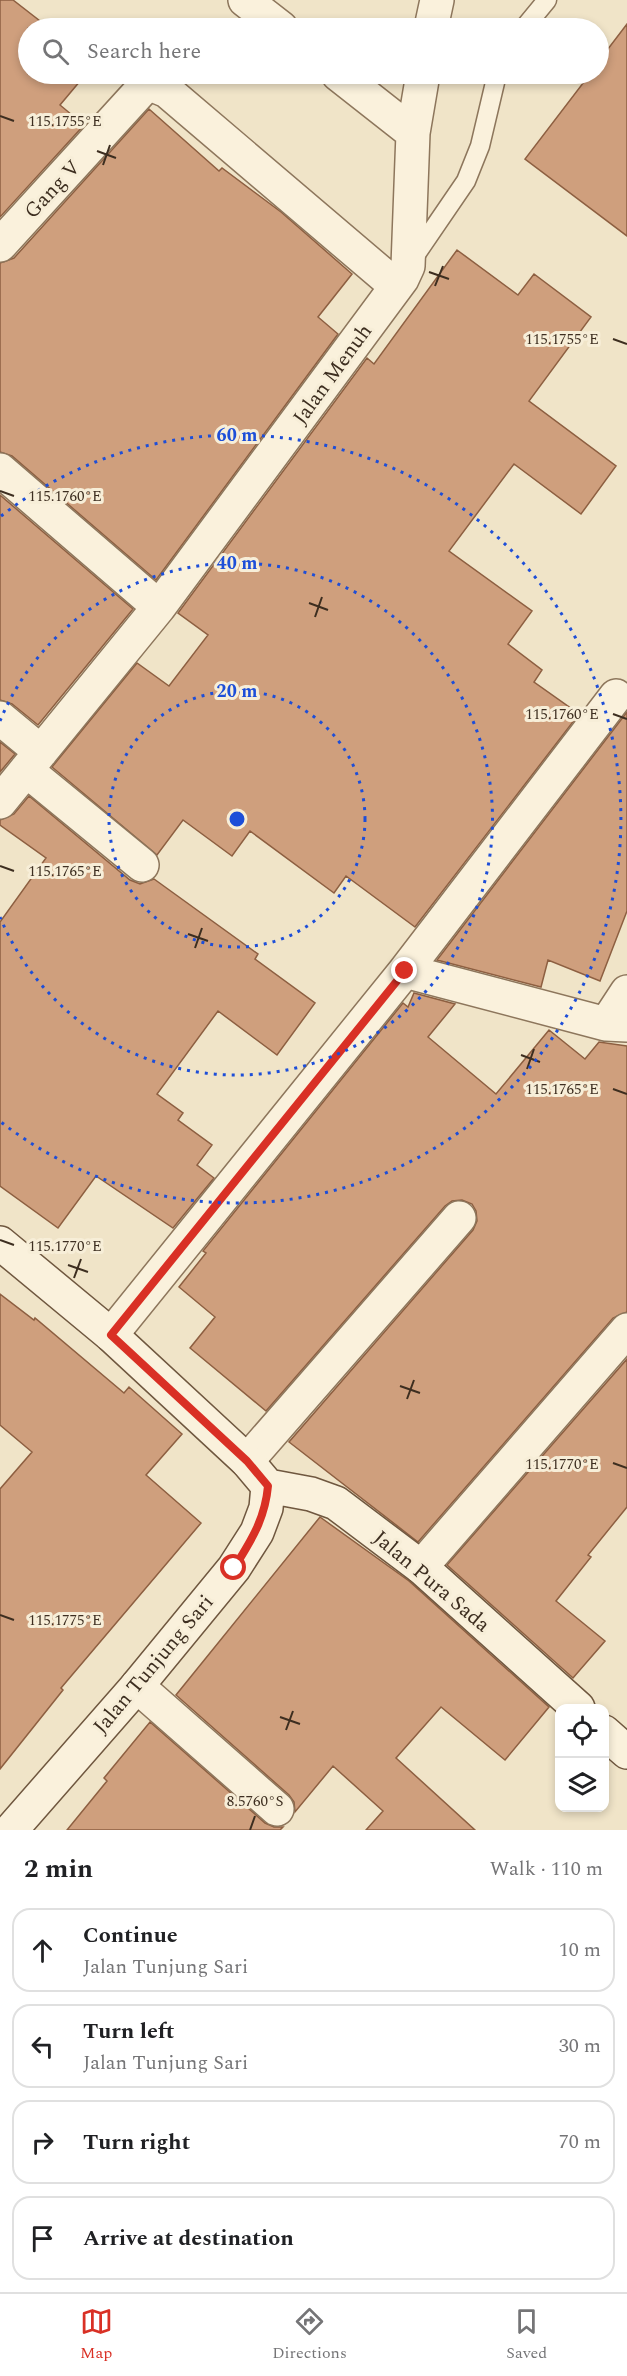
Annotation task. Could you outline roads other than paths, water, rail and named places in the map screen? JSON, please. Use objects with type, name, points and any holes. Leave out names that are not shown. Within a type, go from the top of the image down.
[{"type":"street","points":[[245,0],[268,18]]},
{"type":"street","points":[[433,18],[436,0]]},
{"type":"street","points":[[351,84],[413,133]]},
{"type":"street","points":[[402,276],[413,133],[421,84]]},
{"type":"street","name":"Gang V","points":[[0,245],[145,86],[155,86],[167,91],[402,276]]},
{"type":"street","name":"Jalan Menuh","points":[[0,802],[159,607],[402,276]]},
{"type":"street","points":[[0,470],[159,607]]},
{"type":"street","points":[[111,1335],[405,971],[616,696]]},
{"type":"street","points":[[0,718],[34,761],[142,865]]},
{"type":"street","points":[[405,971],[617,1025],[627,992]]},
{"type":"street","points":[[247,1461],[459,1218]]},
{"type":"street","points":[[0,1243],[111,1335],[247,1461],[268,1486]]},
{"type":"street","points":[[421,1567],[627,1330]]},
{"type":"street","name":"Jalan Pura Sada","points":[[268,1486],[311,1494],[336,1503],[421,1567],[574,1704]]},
{"type":"street","name":"Jalan Tunjung Sari","points":[[11,1830],[137,1686],[234,1568],[256,1532],[266,1508],[268,1486]]},
{"type":"street","points":[[137,1686],[277,1809]]},
{"type":"street","points":[[609,1736],[627,1752]]},
{"type":"lane","points":[[532,18],[547,0]]},
{"type":"lane","points":[[402,276],[466,181],[480,146],[495,84]]}]
